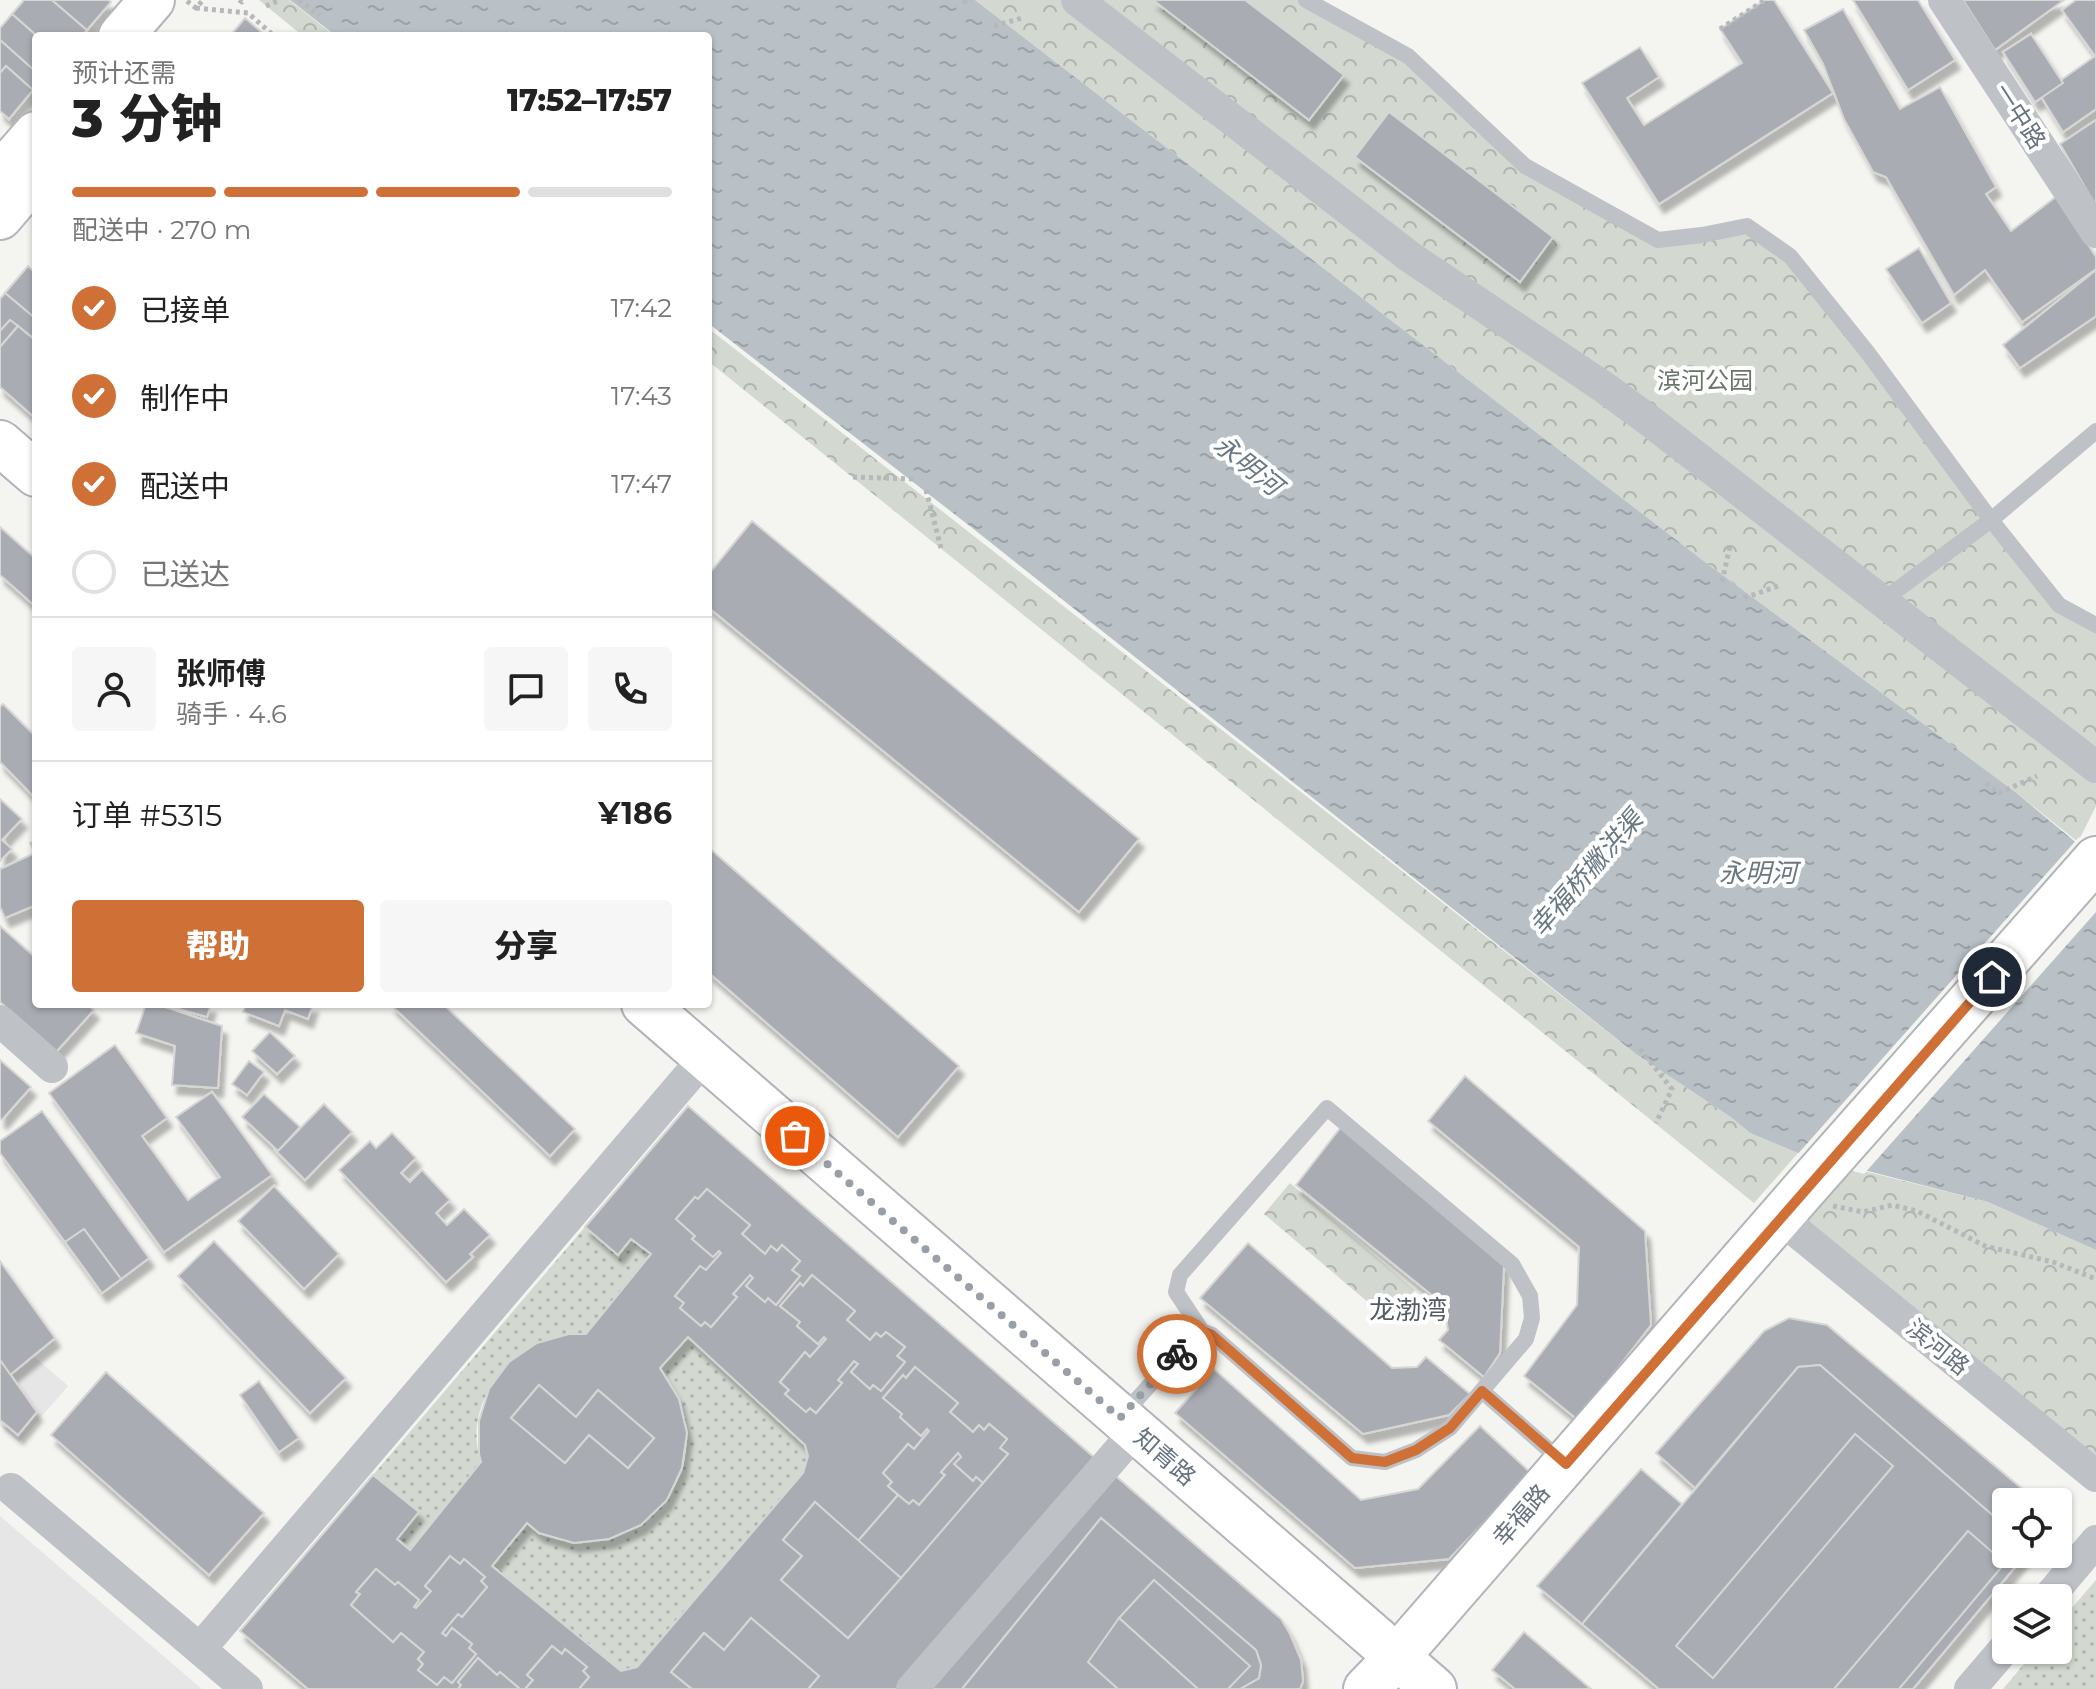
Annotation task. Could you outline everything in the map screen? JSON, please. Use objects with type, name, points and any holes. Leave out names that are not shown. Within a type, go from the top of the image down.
[{"type":"main road","points":[[124,32],[152,0]]},
{"type":"main road","points":[[157,32],[188,3]]},
{"type":"main road","points":[[0,175],[32,139]]},
{"type":"main road","points":[[0,217],[32,180]]},
{"type":"main road","points":[[0,443],[32,471]]},
{"type":"main road","name":"幸福路","points":[[1366,1689],[2096,859]]},
{"type":"main road","name":"知青路","points":[[649,1008],[1434,1689]]},
{"type":"street","points":[[1077,0],[1431,270],[1579,392],[2096,790]]},
{"type":"street","name":"一中路","points":[[1944,0],[2096,232]]},
{"type":"street","points":[[1431,270],[1605,388],[2096,767]]},
{"type":"street","points":[[0,1021],[52,1067]]},
{"type":"street","points":[[200,1649],[705,1057]]},
{"type":"street","name":"滨河路","points":[[1790,1206],[2096,1476]]},
{"type":"street","points":[[912,1689],[1128,1425]]},
{"type":"street","points":[[11,1489],[247,1689]]},
{"type":"street","points":[[2060,1584],[2096,1541]]},
{"type":"street","points":[[1970,1689],[1992,1663]]},
{"type":"lane","points":[[1306,0],[1408,56],[1525,166],[1658,240],[1747,226],[1790,256],[2059,605],[2096,625]]},
{"type":"lane","points":[[1882,601],[1991,520],[2096,431]]},
{"type":"lane","points":[[1327,1108],[1512,1264],[1530,1296],[1532,1318],[1526,1339],[1450,1428],[1416,1450],[1385,1462],[1352,1458],[1212,1335],[1202,1331],[1176,1292],[1180,1275],[1327,1108]]},
{"type":"lane","points":[[1128,1425],[1192,1338],[1202,1331]]},
{"type":"lane","points":[[1482,1391],[1566,1464]]},
{"type":"path","points":[[188,3],[203,0]]},
{"type":"path","points":[[266,6],[280,0]]},
{"type":"path","points":[[299,0],[320,15]]},
{"type":"path","points":[[1720,29],[1765,0]]},
{"type":"path","points":[[188,3],[248,13],[269,32]]},
{"type":"path","points":[[994,26],[1022,18]]},
{"type":"path","points":[[853,477],[913,479]]},
{"type":"path","points":[[926,490],[941,548]]},
{"type":"path","points":[[1722,582],[1730,546]]},
{"type":"path","points":[[1744,598],[1781,585]]},
{"type":"path","points":[[1986,783],[1999,793],[2037,776]]},
{"type":"path","points":[[1640,1049],[1672,1089],[1656,1123]]},
{"type":"path","points":[[1790,1206],[1813,1203],[1863,1212],[1892,1205],[1917,1211],[1985,1246],[2053,1262],[2096,1279]]},
{"type":"shaded area","points":[[0,1327],[68,1386],[19,1442],[0,1426]]},
{"type":"shaded area","points":[[0,1516],[134,1631],[202,1689],[0,1689]]},
{"type":"green space","points":[[259,0],[289,0],[330,32],[298,32]]},
{"type":"green space","name":"滨河公园","points":[[975,0],[1319,0],[1408,56],[1525,166],[1657,240],[1747,226],[1790,256],[2059,605],[2096,625],[2096,806],[2078,842],[1705,562]]},
{"type":"green space","points":[[712,331],[1636,1054],[1750,1133],[1798,1153],[1754,1203],[712,364]]},
{"type":"green space","points":[[1828,1162],[1988,1202],[2096,1250],[2096,1474],[1780,1218]]},
{"type":"green space","points":[[1290,1183],[1415,1290],[1389,1320],[1264,1214]]},
{"type":"green space","points":[[585,1227],[618,1254],[631,1239],[651,1254],[586,1334],[562,1336],[540,1344],[519,1356],[501,1372],[479,1414],[477,1438],[481,1462],[410,1550],[397,1539],[418,1512],[373,1475]]},
{"type":"green space","points":[[688,1337],[805,1445],[808,1456],[803,1473],[637,1667],[621,1671],[492,1566],[527,1523],[553,1537],[581,1542],[609,1538],[635,1527],[657,1509],[675,1487],[685,1460],[686,1431],[677,1398],[660,1368]]},
{"type":"green space","points":[[2096,1580],[2096,1689],[2003,1689],[2024,1664],[2072,1664],[2072,1608]]},
{"type":"water","name":"永明河","points":[[290,0],[975,0],[1705,562],[2014,791],[2096,859],[2096,1250],[1988,1202],[1798,1153],[1750,1133],[1636,1054],[971,527],[712,326],[712,32],[331,32]]},
{"type":"pier","points":[[2079,837],[2096,854],[2096,912],[1864,1174],[1796,1156]]},
{"type":"building","points":[[24,0],[52,0],[87,30],[32,32],[12,14]]},
{"type":"building","points":[[52,0],[108,0],[111,2],[87,30]]},
{"type":"building","points":[[1153,0],[1245,0],[1344,75],[1309,120]]},
{"type":"building","points":[[1765,0],[1774,0],[1833,93],[1659,204],[1582,83],[1640,47],[1659,77],[1627,98],[1644,125],[1742,63],[1720,29]]},
{"type":"building","points":[[1853,0],[1918,0],[1955,60],[1908,90]]},
{"type":"building","points":[[1963,0],[2064,0],[1995,50]]},
{"type":"building","points":[[2076,0],[2096,0],[2096,109],[2063,132],[2040,95],[2095,56],[2062,10]]},
{"type":"building","points":[[1843,9],[1900,109],[1940,87],[1996,187],[1986,194],[2011,231],[2057,196],[2096,257],[2096,269],[2022,322],[1985,270],[1954,295],[1886,177],[1873,172],[1844,119],[1823,64],[1804,30]]},
{"type":"building","points":[[12,14],[32,32],[32,68],[0,40],[0,28]]},
{"type":"building","points":[[245,18],[261,32],[233,32]]},
{"type":"building","points":[[2031,34],[2063,83],[2035,102],[2003,52]]},
{"type":"building","points":[[0,40],[32,68],[32,89],[6,66],[0,73]]},
{"type":"building","points":[[6,66],[32,89],[9,119],[0,111],[0,73]]},
{"type":"building","points":[[1389,112],[1553,237],[1520,282],[1355,157]]},
{"type":"building","points":[[2096,120],[2096,206],[2060,144]]},
{"type":"building","points":[[1919,248],[1951,303],[1922,323],[1886,269]]},
{"type":"building","points":[[28,266],[32,270],[32,316],[5,293]]},
{"type":"building","points":[[2096,270],[2096,316],[2020,368],[2003,345]]},
{"type":"building","points":[[5,293],[32,316],[32,337],[10,320],[0,331],[0,299]]},
{"type":"building","points":[[10,320],[18,326],[0,347],[0,331]]},
{"type":"building","points":[[18,326],[32,338],[32,415],[0,387],[0,347]]},
{"type":"building","points":[[752,521],[1139,839],[1079,912],[712,610],[712,570]]},
{"type":"building","points":[[0,527],[32,555],[32,603],[0,575]]},
{"type":"building","points":[[3,704],[32,733],[32,795],[0,762],[0,707]]},
{"type":"building","points":[[0,799],[22,819],[2,840],[12,849],[0,861]]},
{"type":"building","points":[[712,850],[959,1066],[898,1137],[712,975]]},
{"type":"building","points":[[32,854],[32,907],[5,918],[0,907],[0,869]]},
{"type":"building","points":[[0,926],[32,954],[32,1008],[94,1010],[56,1052],[0,1002]]},
{"type":"building","points":[[145,1008],[168,1008],[222,1026],[218,1088],[172,1085],[175,1046],[136,1033]]},
{"type":"building","points":[[176,1008],[210,1008],[207,1017]]},
{"type":"building","points":[[244,1008],[312,1008],[308,1019],[285,1010],[279,1026],[243,1012]]},
{"type":"building","points":[[394,1008],[447,1008],[575,1129],[550,1156]]},
{"type":"building","points":[[270,1032],[295,1056],[277,1074],[252,1051]]},
{"type":"building","points":[[115,1045],[167,1118],[142,1136],[188,1200],[220,1177],[176,1117],[212,1092],[272,1175],[164,1252],[49,1093]]},
{"type":"building","points":[[0,1060],[31,1087],[2,1120],[0,1118]]},
{"type":"building","points":[[249,1061],[264,1072],[247,1095],[232,1084]]},
{"type":"building","points":[[1465,1076],[1645,1231],[1651,1325],[1578,1420],[1524,1376],[1577,1305],[1579,1247],[1428,1121]]},
{"type":"building","points":[[264,1094],[300,1127],[278,1151],[242,1117]]},
{"type":"building","points":[[324,1104],[352,1132],[305,1180],[274,1149],[278,1151]]},
{"type":"building","points":[[688,1106],[1281,1619],[1301,1660],[1303,1681],[1300,1689],[1240,1689],[1259,1678],[1261,1665],[1256,1650],[1101,1518],[962,1689],[808,1689],[819,1676],[751,1618],[724,1650],[704,1633],[671,1672],[692,1689],[579,1689],[589,1677],[583,1671],[587,1667],[565,1649],[562,1654],[552,1646],[527,1675],[533,1680],[525,1689],[520,1689],[500,1672],[497,1675],[478,1658],[458,1682],[461,1685],[458,1689],[308,1689],[240,1631],[373,1475],[419,1512],[397,1539],[410,1550],[481,1462],[479,1421],[489,1389],[509,1362],[537,1343],[569,1334],[586,1334],[651,1254],[631,1239],[618,1255],[585,1227]],"holes":[[[707,1189],[750,1225],[742,1234],[765,1254],[771,1246],[777,1251],[782,1245],[800,1261],[792,1270],[800,1276],[776,1305],[768,1298],[765,1302],[746,1286],[753,1278],[750,1275],[733,1294],[737,1297],[711,1327],[705,1322],[701,1326],[680,1308],[684,1303],[675,1296],[700,1266],[706,1270],[721,1253],[719,1251],[713,1257],[692,1239],[695,1236],[676,1219],[695,1197],[698,1199]],[[812,1275],[855,1311],[847,1320],[870,1340],[876,1333],[881,1337],[886,1332],[905,1347],[897,1356],[905,1362],[881,1391],[873,1385],[870,1389],[851,1372],[858,1364],[854,1361],[838,1380],[842,1383],[816,1413],[810,1408],[806,1412],[785,1394],[789,1390],[780,1382],[805,1352],[810,1357],[826,1339],[824,1337],[818,1344],[797,1326],[800,1322],[780,1306],[800,1283],[803,1286]],[[688,1337],[805,1445],[808,1456],[803,1473],[637,1667],[621,1671],[492,1566],[527,1523],[539,1533],[574,1543],[609,1539],[641,1525],[667,1500],[682,1468],[687,1433],[679,1399],[660,1368]],[[915,1367],[958,1403],[950,1412],[973,1432],[979,1425],[984,1430],[989,1424],[1007,1439],[1000,1448],[1008,1454],[848,1638],[781,1580],[802,1556],[783,1540],[815,1502],[858,1541],[898,1495],[888,1486],[892,1482],[883,1473],[908,1444],[914,1449],[929,1431],[927,1429],[921,1436],[883,1398],[903,1375],[906,1378]],[[539,1385],[576,1417],[598,1390],[654,1438],[628,1468],[589,1435],[565,1463],[511,1418]],[[450,1556],[460,1564],[464,1559],[485,1577],[481,1581],[487,1587],[462,1617],[458,1614],[442,1633],[446,1636],[452,1628],[472,1644],[469,1648],[476,1654],[452,1683],[444,1677],[437,1685],[418,1670],[423,1664],[418,1659],[424,1652],[401,1633],[393,1642],[351,1605],[360,1594],[356,1592],[376,1569],[419,1600],[416,1608],[431,1591],[425,1586]]]},
{"type":"building","points":[[42,1111],[149,1258],[121,1279],[84,1229],[65,1242],[0,1153],[0,1141]]},
{"type":"building","points":[[1341,1127],[1504,1264],[1500,1353],[1484,1377],[1439,1340],[1448,1330],[1444,1305],[1296,1185]]},
{"type":"building","points":[[392,1133],[416,1158],[401,1173],[410,1182],[422,1170],[450,1200],[436,1213],[447,1225],[464,1209],[490,1235],[470,1254],[473,1257],[446,1282],[339,1170],[370,1141],[376,1148]]},
{"type":"building","points":[[274,1186],[339,1254],[304,1289],[238,1221]]},
{"type":"building","points":[[707,1189],[750,1225],[742,1234],[765,1254],[771,1246],[777,1251],[782,1245],[800,1261],[792,1270],[800,1276],[776,1305],[768,1298],[765,1302],[746,1286],[753,1278],[750,1275],[733,1294],[737,1297],[711,1327],[705,1322],[701,1326],[680,1308],[684,1303],[675,1296],[700,1266],[706,1270],[721,1253],[719,1251],[713,1257],[692,1239],[695,1236],[676,1219],[695,1197],[698,1199]]},
{"type":"building","points":[[84,1229],[121,1279],[102,1293],[65,1242]]},
{"type":"building","points":[[214,1241],[346,1378],[310,1413],[178,1276]]},
{"type":"building","points":[[1248,1243],[1392,1368],[1417,1367],[1426,1357],[1470,1394],[1449,1415],[1363,1434],[1200,1298]]},
{"type":"building","points":[[0,1261],[55,1338],[10,1375],[0,1360]]},
{"type":"building","points":[[812,1275],[855,1311],[847,1320],[870,1340],[876,1333],[881,1337],[886,1332],[905,1347],[897,1356],[905,1362],[881,1391],[873,1385],[870,1389],[851,1372],[858,1364],[854,1361],[838,1380],[842,1383],[816,1413],[810,1408],[806,1412],[785,1394],[789,1390],[780,1382],[805,1352],[810,1357],[826,1339],[824,1337],[818,1344],[797,1326],[800,1322],[780,1306],[800,1283],[803,1286]]},
{"type":"building","points":[[1789,1318],[1827,1325],[2021,1488],[1992,1488],[1992,1515],[1820,1365],[1798,1367],[1695,1488],[1656,1453],[1764,1331]]},
{"type":"building","points":[[0,1360],[37,1412],[18,1435],[0,1420]]},
{"type":"building","points":[[1820,1365],[1992,1515],[1992,1568],[2014,1568],[2001,1584],[1992,1584],[1992,1595],[1913,1689],[1659,1689],[1582,1624],[1798,1367]]},
{"type":"building","points":[[915,1367],[958,1403],[950,1412],[973,1432],[979,1425],[984,1430],[989,1424],[1007,1439],[1000,1448],[1008,1454],[983,1483],[976,1477],[973,1481],[954,1464],[961,1457],[958,1453],[941,1472],[945,1475],[919,1505],[913,1500],[909,1504],[888,1486],[892,1482],[883,1473],[908,1444],[914,1449],[929,1431],[927,1429],[921,1436],[883,1398],[903,1375],[906,1378]]},
{"type":"building","points":[[1214,1369],[1361,1500],[1418,1489],[1480,1426],[1531,1473],[1449,1559],[1355,1568],[1175,1413]]},
{"type":"building","points":[[106,1372],[264,1513],[209,1575],[51,1435]]},
{"type":"building","points":[[259,1381],[299,1438],[279,1452],[240,1395]]},
{"type":"building","points":[[539,1385],[576,1417],[598,1390],[654,1438],[628,1468],[589,1435],[565,1463],[511,1418]]},
{"type":"building","points":[[1855,1434],[1893,1466],[1713,1678],[1676,1646]]},
{"type":"building","points":[[958,1453],[961,1457],[954,1464],[973,1481],[976,1477],[983,1483],[901,1578],[858,1541],[898,1495],[909,1504],[913,1500],[919,1505],[945,1475],[941,1472]]},
{"type":"building","points":[[1641,1469],[1682,1504],[1582,1624],[1537,1586]]},
{"type":"building","points":[[815,1502],[901,1578],[848,1638],[781,1580],[802,1556],[783,1540]]},
{"type":"building","points":[[1101,1518],[1256,1650],[1261,1665],[1259,1678],[1240,1689],[962,1689]]},
{"type":"building","points":[[1968,1531],[1992,1552],[1992,1568],[2001,1568],[1899,1689],[1834,1689]]},
{"type":"building","points":[[450,1556],[460,1564],[464,1559],[485,1577],[481,1581],[487,1587],[462,1617],[458,1614],[442,1633],[446,1636],[452,1628],[472,1644],[469,1648],[476,1654],[452,1683],[444,1677],[437,1685],[418,1670],[423,1664],[418,1659],[424,1652],[401,1633],[393,1642],[351,1605],[360,1594],[356,1592],[376,1569],[419,1600],[416,1608],[431,1591],[425,1586]]},
{"type":"building","points":[[1154,1580],[1250,1666],[1228,1689],[1198,1689],[1119,1618]]},
{"type":"building","points":[[751,1618],[819,1676],[808,1689],[692,1689],[671,1672],[704,1633],[724,1650]]},
{"type":"building","points":[[1119,1618],[1198,1689],[1118,1689],[1088,1662]]},
{"type":"building","points":[[1524,1632],[1591,1689],[1515,1689],[1492,1670]]},
{"type":"building","points":[[552,1646],[562,1654],[565,1649],[587,1667],[583,1671],[589,1677],[579,1689],[525,1689],[533,1680],[527,1675]]},
{"type":"building","points":[[478,1658],[520,1689],[458,1689],[461,1685],[458,1682]]},
{"type":"way so far","points":[[795,1136],[1120,1418],[1177,1354]]},
{"type":"district","name":"龙渤湾","points":[[1408,1310]]},
{"type":"route","points":[[1177,1354],[1202,1331],[1212,1335],[1352,1458],[1385,1462],[1416,1450],[1450,1428],[1482,1391],[1566,1464],[1992,977]]},
{"type":"water label","name":"幸福桥撇洪渠","points":[[1586,873]]}]
